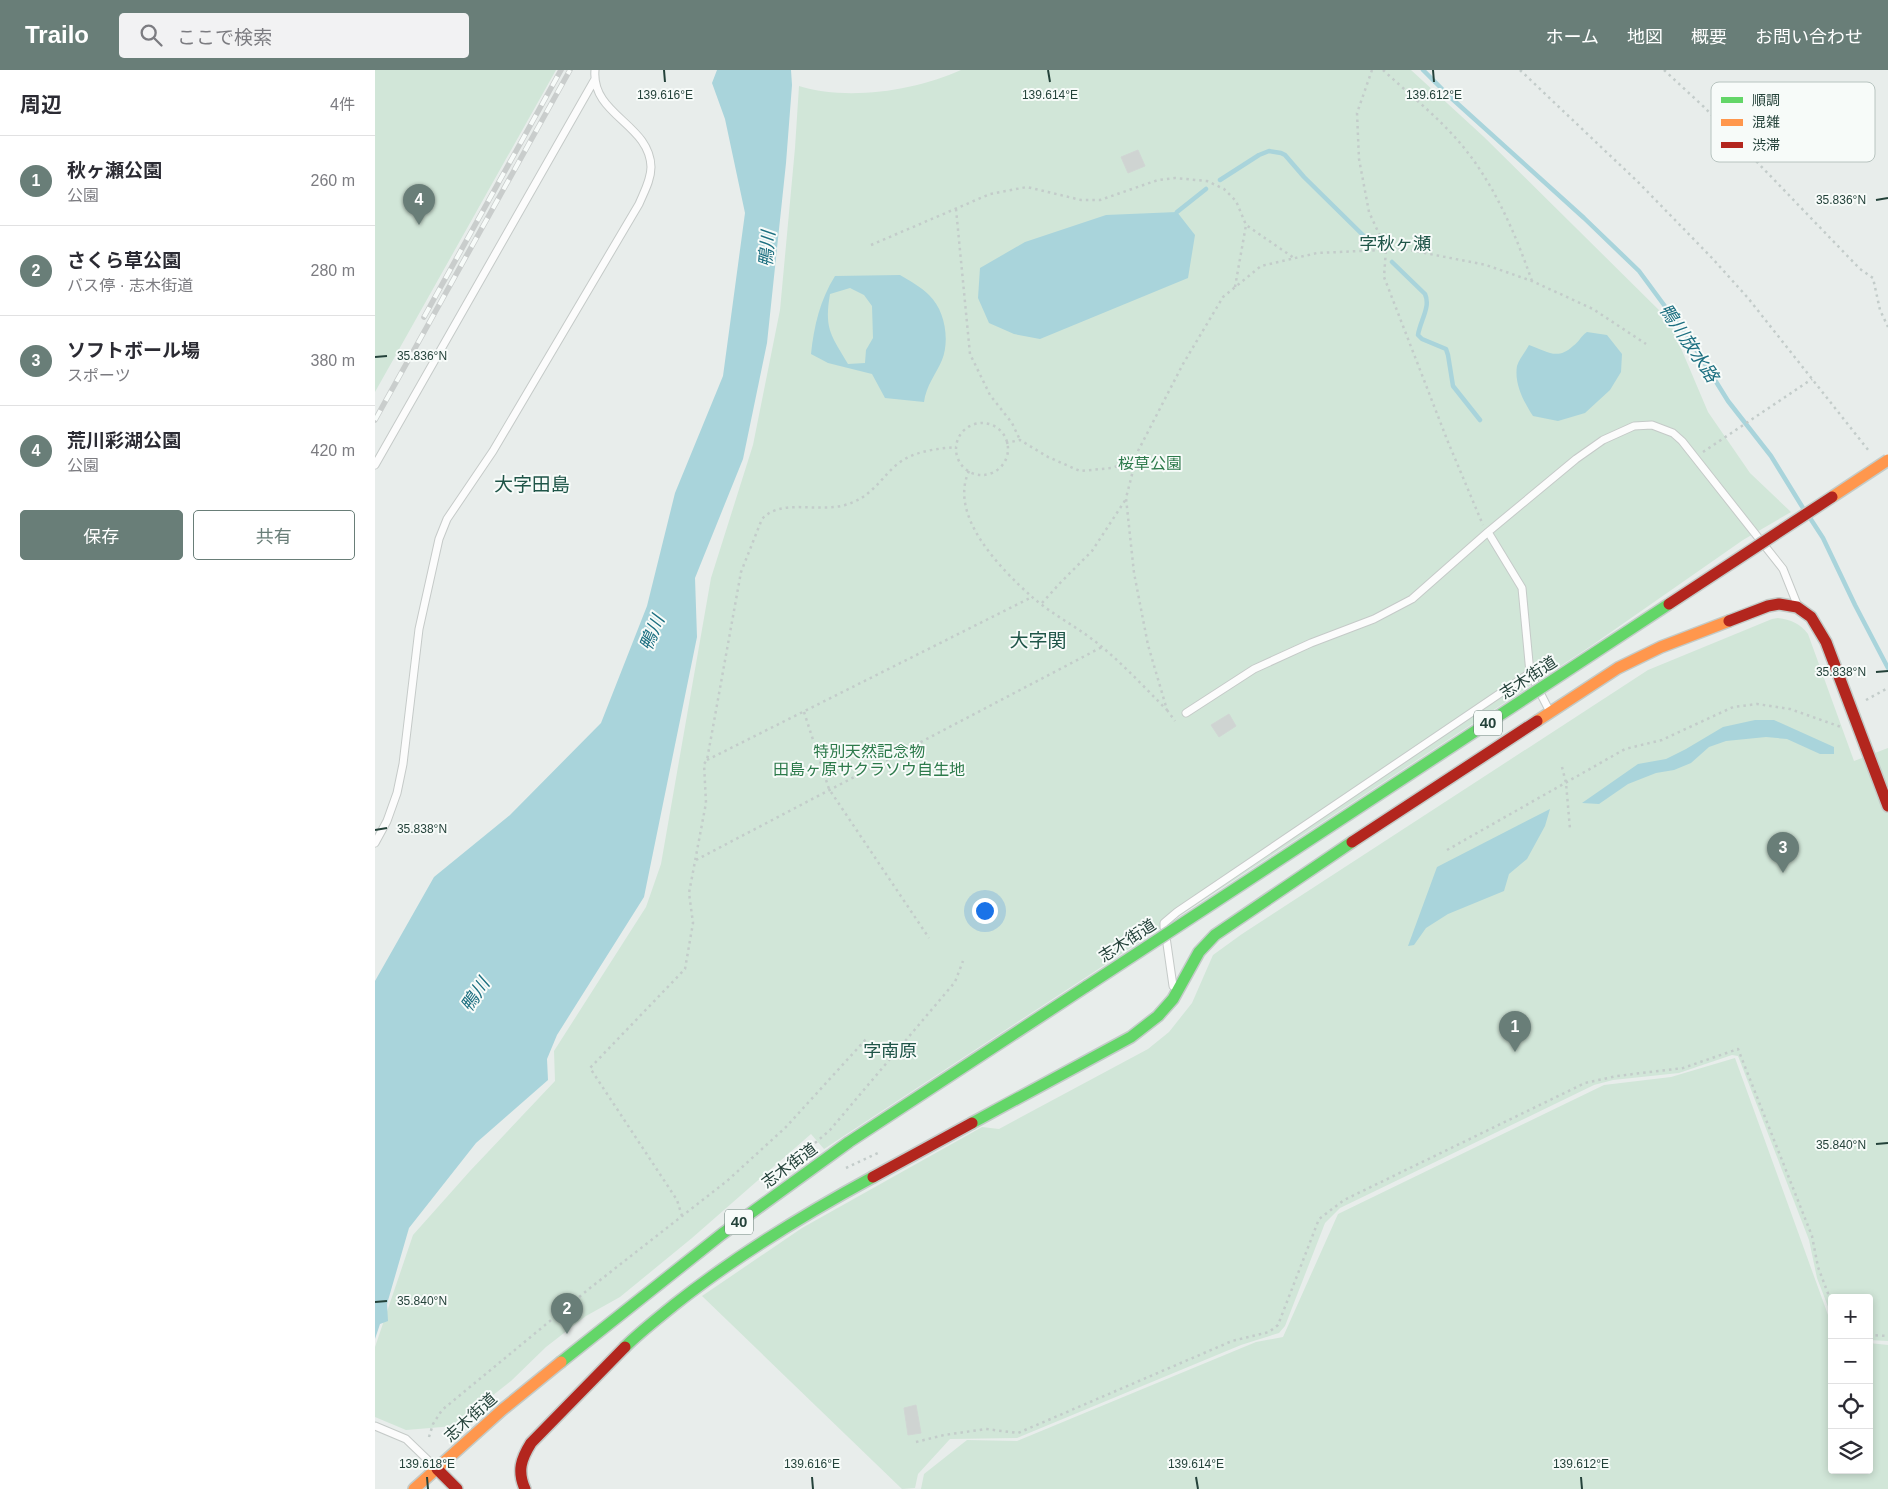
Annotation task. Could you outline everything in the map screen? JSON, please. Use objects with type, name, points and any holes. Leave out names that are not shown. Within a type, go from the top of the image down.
[{"type":"street","name":"志木街道","points":[[414,1489],[502,1410],[722,1234],[849,1142],[1888,460]]},
{"type":"street","points":[[525,1489],[519,1467],[528,1447],[536,1437],[636,1336],[693,1290],[788,1224],[1131,1037],[1158,1016],[1173,999],[1195,959],[1215,935],[1360,836],[1605,676],[1661,647],[1776,604],[1784,603],[1799,607],[1814,620],[1826,642],[1888,806]]},
{"type":"street","points":[[437,1468],[457,1489]]},
{"type":"lane","points":[[375,843],[387,821],[397,793],[403,764],[419,629],[439,539],[447,519],[493,451],[639,204],[647,186],[651,167],[646,148],[636,133],[606,105],[598,94],[595,70]]},
{"type":"lane","points":[[375,466],[595,79]]},
{"type":"lane","points":[[1186,713],[1254,669],[1374,619],[1412,600],[1488,532],[1576,459],[1603,440],[1634,426],[1645,425],[1662,428],[1673,433],[1696,457],[1783,569],[1799,607]]},
{"type":"lane","points":[[1488,532],[1522,588],[1530,673],[1550,712]]},
{"type":"lane","points":[[1173,999],[1172,972],[1163,923],[1530,673]]},
{"type":"lane","points":[[375,1426],[406,1439],[437,1468]]},
{"type":"path","points":[[1372,70],[1357,113],[1359,160],[1369,212],[1386,250],[1384,277],[1479,520],[1488,532]]},
{"type":"path","points":[[1383,70],[1460,143],[1486,179],[1522,253],[1532,281]]},
{"type":"path","points":[[1520,70],[1639,183],[1712,258],[1748,298],[1871,453]]},
{"type":"path","points":[[1664,70],[1711,114]]},
{"type":"path","points":[[1757,162],[1860,269],[1873,278],[1880,310],[1888,327]]},
{"type":"path","points":[[871,245],[990,194],[1027,187],[1081,200],[1100,200],[1158,180],[1193,178],[1207,181],[1224,189],[1236,202],[1246,225],[1294,258]]},
{"type":"path","points":[[956,209],[970,354],[990,395],[1012,423],[1020,440],[1048,457],[1080,470],[1111,468],[1135,461]]},
{"type":"path","points":[[1235,287],[1246,225]]},
{"type":"path","points":[[1167,710],[1149,645],[1134,573],[1127,498],[1138,451],[1183,364],[1223,297],[1261,266],[1317,253],[1404,249],[1486,265],[1532,281],[1593,309],[1646,344]]},
{"type":"path","points":[[1696,457],[1812,379]]},
{"type":"path","points":[[989,424],[998,429],[1005,437],[1007,456],[1002,466],[994,472],[985,475],[974,474],[959,462],[956,447],[962,433],[970,426],[989,424]]},
{"type":"path","points":[[1007,443],[1020,440]]},
{"type":"path","points":[[682,1216],[677,1200],[589,1068],[685,969],[693,923],[689,893],[706,803],[704,764],[707,760],[741,572],[762,519],[768,512],[787,507],[823,509],[846,505],[859,500],[871,492],[895,466],[908,457],[930,450],[956,447]]},
{"type":"path","points":[[969,471],[965,479],[965,493],[974,529],[983,544],[1031,596],[1102,646],[1167,710],[1175,721]]},
{"type":"path","points":[[1042,604],[1061,582],[1093,551],[1127,498]]},
{"type":"path","points":[[707,760],[1031,596]]},
{"type":"path","points":[[695,860],[1102,646]]},
{"type":"path","points":[[1871,697],[1888,688]]},
{"type":"path","points":[[1447,850],[1625,750],[1662,740],[1733,707],[1757,704],[1790,709],[1838,727],[1847,728]]},
{"type":"path","points":[[804,712],[829,789],[929,938]]},
{"type":"path","points":[[1562,767],[1566,783],[1570,830]]},
{"type":"path","points":[[808,1148],[830,1130],[955,982],[963,961]]},
{"type":"path","points":[[429,1437],[433,1424],[442,1410],[590,1288],[727,1181],[786,1126],[867,1038]]},
{"type":"path","points":[[916,1442],[944,1435],[986,1430],[1019,1433],[1232,1341],[1269,1332],[1279,1325],[1319,1220],[1344,1200],[1585,1083],[1617,1076],[1683,1068],[1738,1049],[1812,1236],[1818,1267],[1828,1294]]},
{"type":"path","points":[[1873,1335],[1888,1336]]},
{"type":"green space","points":[[375,70],[556,70],[375,392]]},
{"type":"green space","name":"桜草公園","points":[[961,70],[1411,70],[1484,137],[1669,320],[1708,412],[1750,473],[1791,512],[1743,540],[1591,646],[824,1149],[811,1134],[692,1238],[620,1297],[586,1316],[546,1347],[511,1381],[454,1426],[406,1430],[375,1417],[375,1347],[413,1235],[555,1081],[554,1051],[646,907],[661,864],[711,578],[753,445],[780,310],[799,86],[838,93],[881,92],[923,83]]},
{"type":"green space","points":[[1778,618],[1795,623],[1808,634],[1854,761],[1888,748],[1888,1341],[1873,1340],[1873,1294],[1828,1294],[1828,1307],[1817,1278],[1809,1240],[1738,1056],[1732,1055],[1679,1073],[1613,1080],[1594,1085],[1340,1208],[1325,1223],[1285,1326],[1279,1333],[1241,1345],[1017,1438],[950,1439],[918,1474],[915,1488],[902,1489],[702,1296],[802,1228],[982,1127],[999,1129],[1148,1049],[1169,1032],[1192,1003],[1213,955],[1242,934],[1648,670]]},
{"type":"green space","points":[[1735,1058],[1828,1315],[1828,1474],[1873,1474],[1873,1343],[1888,1345],[1888,1489],[921,1489],[924,1474],[967,1440],[1017,1441],[1256,1342],[1283,1337],[1338,1214],[1604,1085],[1671,1077]]},
{"type":"water","name":"鴨川","points":[[717,70],[791,70],[792,85],[786,163],[767,343],[743,459],[695,578],[697,637],[644,897],[557,1035],[547,1059],[548,1080],[476,1143],[409,1228],[387,1304],[388,1321],[380,1324],[375,1339],[375,981],[434,877],[510,815],[601,723],[647,606],[675,493],[723,376],[745,213],[725,119],[712,83]]},
{"type":"water","points":[[1177,212],[1195,235],[1188,278],[1040,339],[1014,334],[989,323],[978,298],[980,268],[1025,242],[1106,215]]},
{"type":"water","points":[[900,275],[923,289],[934,301],[945,326],[946,344],[942,360],[929,385],[924,402],[885,398],[872,374],[828,363],[811,354],[818,314],[825,294],[835,276]],"holes":[[[850,288],[864,295],[872,306],[873,338],[866,350],[865,363],[848,364],[830,331],[828,316],[830,294]]]},
{"type":"water","points":[[1587,332],[1607,335],[1622,354],[1621,372],[1610,390],[1585,413],[1558,421],[1533,416],[1526,405],[1516,373],[1518,363],[1529,345],[1547,352],[1562,353],[1567,351]]},
{"type":"water","points":[[1755,720],[1774,720],[1834,747],[1834,754],[1820,754],[1787,739],[1766,737],[1726,741],[1709,747],[1691,763],[1674,770],[1656,773],[1628,784],[1599,804],[1582,803],[1638,764],[1666,759],[1723,727]]},
{"type":"water","points":[[1550,809],[1545,826],[1527,859],[1509,874],[1504,891],[1448,914],[1426,928],[1414,945],[1408,946],[1437,867]]},
{"type":"building","points":[[1138,150],[1145,166],[1128,173],[1121,157]]},
{"type":"building","points":[[1229,714],[1236,726],[1219,737],[1211,725]]},
{"type":"building","points":[[916,1405],[921,1433],[908,1435],[904,1408]]},
{"type":"waterway","name":"鴨川放水路","points":[[1423,70],[1639,271],[1692,343],[1728,401],[1771,456],[1803,508]]},
{"type":"waterway","points":[[1220,180],[1259,155],[1269,151],[1281,153],[1371,243]]},
{"type":"waterway","points":[[1177,212],[1206,189]]},
{"type":"waterway","points":[[1392,262],[1425,294],[1427,304],[1418,335],[1422,339],[1446,349],[1453,386],[1480,420]]},
{"type":"waterway","name":"鴨川放水路","points":[[1810,518],[1823,538],[1888,668]]},
{"type":"railway","points":[[424,317],[561,70]]},
{"type":"railway","points":[[375,420],[570,70]]},
{"type":"traffic: fast","points":[[1087,986],[1669,604]]},
{"type":"traffic: fast","points":[[972,1123],[1131,1037],[1158,1016],[1173,999],[1199,952],[1215,935],[1352,842]]},
{"type":"traffic: fast","points":[[561,1362],[722,1234],[849,1142],[1087,986]]},
{"type":"traffic: fast","points":[[625,1347],[674,1305],[722,1269],[796,1221],[873,1177]]},
{"type":"traffic: slow","points":[[1832,497],[1888,460]]},
{"type":"traffic: slow","points":[[1537,721],[1618,668],[1661,647],[1729,621]]},
{"type":"traffic: slow","points":[[414,1489],[502,1410],[561,1362]]},
{"type":"traffic: jam","points":[[1669,604],[1832,497]]},
{"type":"traffic: jam","points":[[1729,621],[1768,606],[1779,604],[1797,607],[1811,617],[1826,642],[1888,806]]},
{"type":"traffic: jam","points":[[1352,842],[1537,721]]},
{"type":"traffic: jam","points":[[873,1177],[972,1123]]},
{"type":"traffic: jam","points":[[525,1489],[521,1476],[521,1465],[531,1443],[625,1347]]},
{"type":"traffic: jam","points":[[437,1469],[457,1489]]},
{"type":"place","name":"荒川彩湖公園","points":[[419,225]]},
{"type":"place","name":"ソフトボール場","points":[[1783,873]]},
{"type":"place","name":"秋ヶ瀬公園","points":[[1515,1052]]},
{"type":"place","name":"さくら草公園","points":[[567,1334]]},
{"type":"district","name":"字秋ヶ瀬","points":[[1395,244]]},
{"type":"district","name":"大字田島","points":[[532,484]]},
{"type":"district","name":"大字関","points":[[1038,640]]},
{"type":"district","name":"字南原","points":[[890,1051]]},
{"type":"park label","name":"特別天然記念物 田島ヶ原サクラソウ自生地","points":[[869,760]]}]
